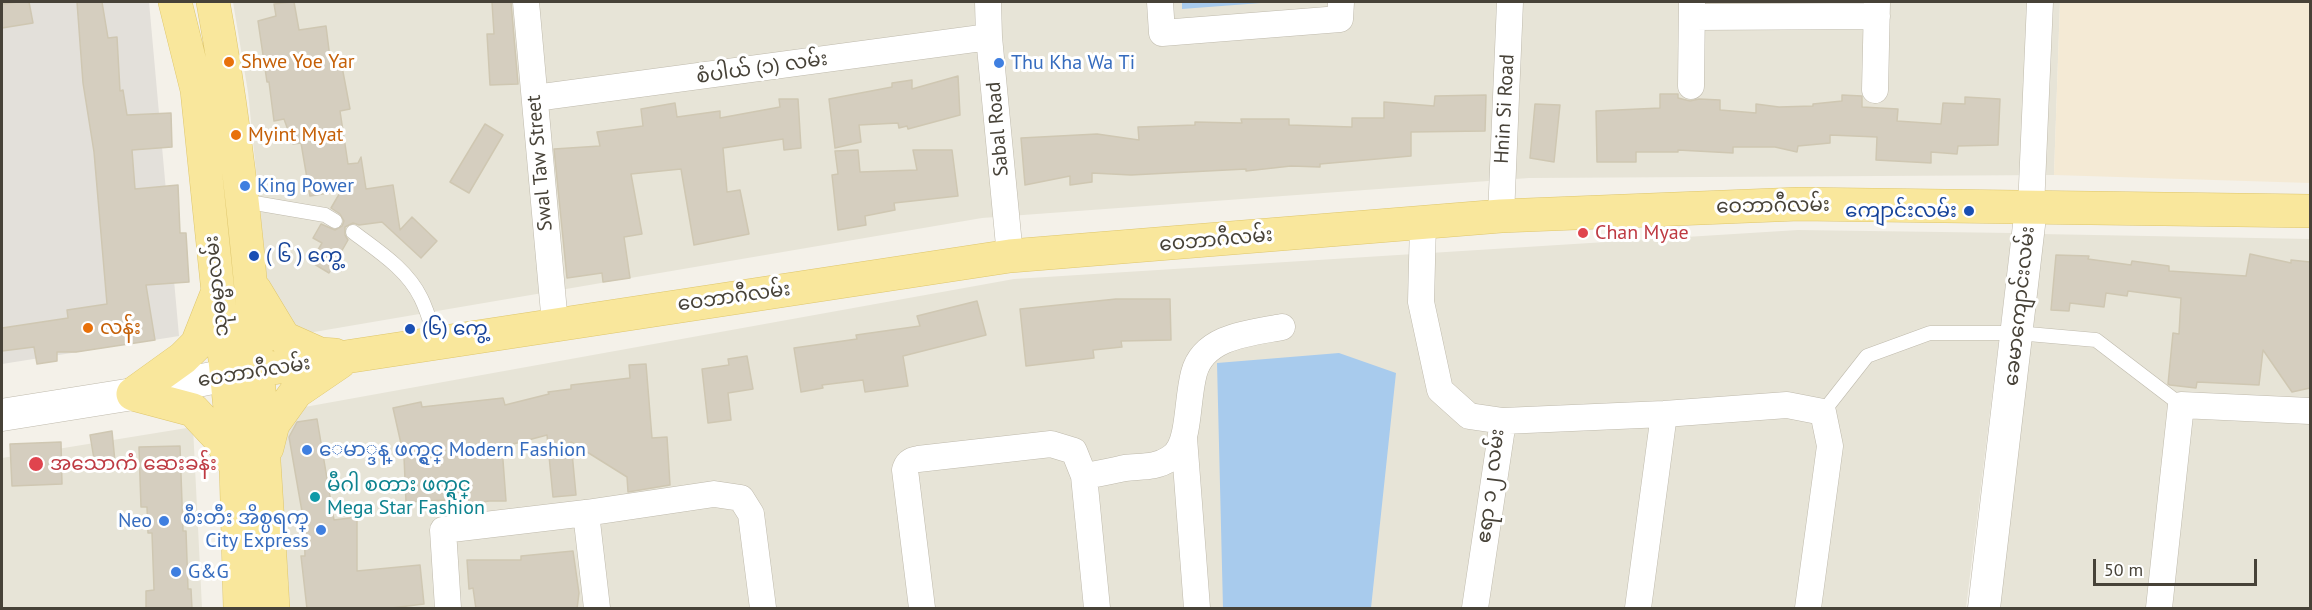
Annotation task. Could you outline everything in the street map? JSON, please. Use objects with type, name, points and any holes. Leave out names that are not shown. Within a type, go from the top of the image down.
[{"type":"main road","name":"သုဓမ္မာလမ်း","points":[[175,2],[197,90],[218,291],[243,373]]},
{"type":"main road","name":"သုဓမ္မာလမ်း","points":[[213,2],[230,90],[249,280],[243,373],[250,463],[273,609]]},
{"type":"main road","name":"ဝေဘာဂီလမ်း","points":[[243,373],[1010,256],[1500,216],[1799,204],[2310,211]]},
{"type":"main road","points":[[249,280],[284,338],[320,354],[348,356]]},
{"type":"main road","points":[[133,394],[183,358],[197,344],[218,291]]},
{"type":"main road","points":[[133,394],[193,410],[219,439],[250,463],[273,424],[296,392],[348,356]]},
{"type":"main road","name":"သုဓမ္မာလမ်း","points":[[240,609],[250,463]]},
{"type":"street","name":"Swal Taw Street","points":[[526,2],[555,324]]},
{"type":"street","name":"Sabal Road","points":[[988,2],[989,37],[1010,256]]},
{"type":"street","points":[[1160,2],[1162,33],[1340,19],[1341,2]]},
{"type":"street","name":"Hnin Si Road","points":[[1500,216],[1510,2]]},
{"type":"street","name":"ခေမာကျောင်းလမ်း","points":[[1984,609],[2031,208],[2040,2]]},
{"type":"street","points":[[1691,86],[1692,9],[1877,9],[1875,90]]},
{"type":"street","name":"စံပါယ် (၁) လမ်း","points":[[535,98],[989,37]]},
{"type":"street","name":"ဧရာ ၁၂ လမ်း","points":[[1423,223],[1421,302],[1440,390],[1469,416],[1503,421],[1475,609]]},
{"type":"street","points":[[1197,609],[1184,438],[1194,375],[1198,362],[1214,346],[1240,335],[1282,327]]},
{"type":"street","name":"ဝေဘာဂီလမ်း","points":[[2,415],[133,394],[243,373]]},
{"type":"street","points":[[1503,421],[1664,414],[1787,405],[1823,412],[1830,446],[1808,609]]},
{"type":"street","points":[[2159,609],[2181,405],[2310,411]]},
{"type":"street","points":[[1638,609],[1664,414]]},
{"type":"street","points":[[1084,476],[1157,465],[1177,453],[1184,438]]},
{"type":"street","points":[[922,609],[905,470],[909,462],[918,459],[1051,444],[1074,451],[1084,476],[1097,609]]},
{"type":"street","points":[[448,609],[443,530],[586,513],[714,494],[741,498],[751,514],[764,609]]},
{"type":"street","points":[[586,513],[597,609]]},
{"type":"lane","points":[[241,201],[325,215],[335,221]]},
{"type":"lane","points":[[353,232],[394,262],[409,280],[421,297],[437,343]]},
{"type":"lane","points":[[1823,412],[1867,356],[1930,333],[2017,333],[2096,340],[2181,405]]},
{"type":"shaded area","points":[[2,2],[149,2],[179,336],[2,364]]},
{"type":"shaded area","points":[[233,2],[2060,2],[2054,175],[1529,178],[982,218],[273,339],[248,92]]},
{"type":"shaded area","points":[[2060,2],[2310,2],[2310,183],[2054,175]]},
{"type":"shaded area","points":[[1798,230],[2012,233],[1966,608],[290,608],[277,412],[1014,279]]},
{"type":"shaded area","points":[[2040,234],[2310,239],[2310,608],[1995,608]]},
{"type":"shaded area","points":[[193,427],[202,608],[2,608],[2,458]]},
{"type":"water","points":[[1182,2],[1274,2],[1182,9]]},
{"type":"water","points":[[1339,353],[1396,373],[1371,608],[1223,608],[1217,363]]},
{"type":"building","points":[[29,2],[33,23],[2,28],[2,4]]},
{"type":"building","points":[[77,2],[102,2],[108,38],[117,37],[120,91],[123,90],[127,115],[171,113],[172,147],[132,150],[135,189],[178,185],[180,233],[186,233],[189,282],[146,285],[155,340],[76,352],[57,352],[57,361],[37,364],[34,347],[2,351],[2,328],[68,318],[67,310],[107,304],[94,152],[83,83]]},
{"type":"building","points":[[294,2],[299,30],[326,26],[330,58],[340,56],[350,109],[340,111],[348,164],[358,163],[361,157],[366,189],[393,185],[400,230],[412,217],[437,241],[421,258],[382,222],[359,225],[353,223],[345,227],[348,240],[329,273],[311,262],[322,243],[313,238],[321,224],[335,230],[342,226],[344,221],[340,214],[331,208],[341,191],[310,196],[301,143],[293,144],[284,119],[274,121],[258,21],[276,16],[274,4]]},
{"type":"building","points":[[492,2],[511,2],[518,84],[490,85],[487,34],[494,34]]},
{"type":"building","points":[[958,76],[960,115],[908,129],[907,126],[899,128],[898,123],[859,125],[861,142],[835,148],[829,99],[892,87],[892,83],[912,80],[912,89]]},
{"type":"building","points":[[1660,94],[1678,94],[1678,98],[1690,101],[1720,100],[1720,110],[1756,113],[1756,104],[1779,107],[1813,106],[1813,104],[1842,101],[1842,95],[1862,96],[1862,107],[1898,109],[1897,121],[1941,124],[1943,103],[1965,104],[1965,97],[2000,99],[1998,145],[1958,146],[1957,154],[1931,152],[1931,163],[1876,160],[1877,137],[1830,135],[1830,143],[1798,146],[1797,152],[1775,147],[1733,147],[1733,153],[1678,150],[1678,152],[1636,152],[1636,162],[1597,162],[1596,111],[1660,108]]},
{"type":"building","points":[[1486,95],[1485,131],[1411,132],[1411,156],[1320,164],[1320,167],[1291,166],[1246,171],[1246,169],[1131,175],[1092,173],[1092,182],[1070,185],[1070,176],[1025,185],[1021,138],[1097,134],[1139,140],[1138,127],[1195,125],[1195,122],[1242,123],[1241,119],[1289,119],[1289,125],[1352,127],[1352,118],[1384,118],[1384,102],[1434,106],[1435,96]]},
{"type":"building","points":[[779,99],[798,99],[801,148],[784,150],[783,139],[723,148],[727,192],[740,190],[749,234],[694,245],[681,169],[631,174],[642,234],[624,237],[630,278],[603,282],[602,273],[567,278],[554,149],[600,146],[597,132],[643,126],[641,109],[675,103],[677,117],[720,111],[720,118],[780,107]]},
{"type":"building","points":[[1535,104],[1560,105],[1554,162],[1530,158]]},
{"type":"building","points":[[485,124],[503,135],[469,193],[450,182]]},
{"type":"building","points":[[858,150],[860,172],[917,170],[913,150],[952,150],[958,196],[894,203],[895,210],[865,216],[866,225],[838,230],[832,175],[838,174],[835,151]]},
{"type":"building","points":[[2250,254],[2291,263],[2291,260],[2310,262],[2310,388],[2292,392],[2263,350],[2259,385],[2197,382],[2196,388],[2168,384],[2173,333],[2179,334],[2181,298],[2128,291],[2127,296],[2106,293],[2104,307],[2070,303],[2069,311],[2051,310],[2056,255],[2089,256],[2088,259],[2131,265],[2132,261],[2169,266],[2169,271],[2246,276]]},
{"type":"building","points":[[1116,299],[1170,299],[1171,340],[1121,341],[1122,347],[1093,350],[1094,358],[1026,366],[1020,309]]},
{"type":"building","points":[[977,301],[986,335],[903,356],[908,386],[865,392],[863,380],[822,385],[823,388],[801,392],[794,348],[857,339],[856,335],[920,326],[917,316]]},
{"type":"building","points":[[747,356],[753,389],[728,393],[731,420],[708,423],[702,369],[729,365],[728,359]]},
{"type":"building","points":[[646,364],[652,438],[667,437],[670,485],[628,492],[627,477],[571,442],[576,495],[553,497],[547,435],[502,447],[506,501],[489,501],[446,508],[445,500],[406,502],[404,457],[393,408],[421,402],[422,407],[503,398],[505,405],[549,394],[548,392],[571,389],[571,385],[630,378],[629,365]]},
{"type":"building","points":[[317,419],[334,520],[357,517],[357,571],[420,565],[424,604],[383,609],[307,609],[301,556],[305,556],[304,523],[289,437],[297,422]]},
{"type":"building","points":[[112,431],[115,462],[95,465],[90,435]]},
{"type":"building","name":"အသောကံ ဆေးခန်း","points":[[61,442],[62,484],[12,486],[10,444]]},
{"type":"building","points":[[180,446],[183,531],[186,531],[188,589],[191,589],[192,609],[146,609],[146,591],[154,590],[152,533],[148,533],[147,507],[141,507],[139,447]]},
{"type":"building","points":[[573,551],[579,593],[577,609],[476,609],[473,588],[469,589],[467,560],[521,560],[521,556]]},
{"type":"place","name":"Shwe Yoe Yar","points":[[229,62]]},
{"type":"place","name":"Thu Kha Wa Ti","points":[[999,63]]},
{"type":"place","name":"Myint Myat","points":[[236,135]]},
{"type":"place","name":"King Power","points":[[245,186]]},
{"type":"place","name":"ကျောင်းလမ်း","points":[[1969,211]]},
{"type":"place","name":"Chan Myae","points":[[1583,233]]},
{"type":"place","name":"( ၆ ) ကွေ့","points":[[254,256]]},
{"type":"place","name":"လန်း","points":[[88,328]]},
{"type":"place","name":"(၆) ကွေ့","points":[[410,329]]},
{"type":"place","name":"ေမာ္ဒန္ ဖက္ရွင္ Modern Fashion","points":[[307,450]]},
{"type":"place","name":"အသောကံ ဆေးခန်း","points":[[36,464]]},
{"type":"place","name":"မီဂါ စတား ဖက္ရွင္ Mega Star Fashion","points":[[315,497]]},
{"type":"place","name":"Neo","points":[[164,521]]},
{"type":"place","name":"စီးတီး အိစ္ပရက္ City Express","points":[[321,530]]},
{"type":"place","name":"G&G","points":[[176,572]]}]
